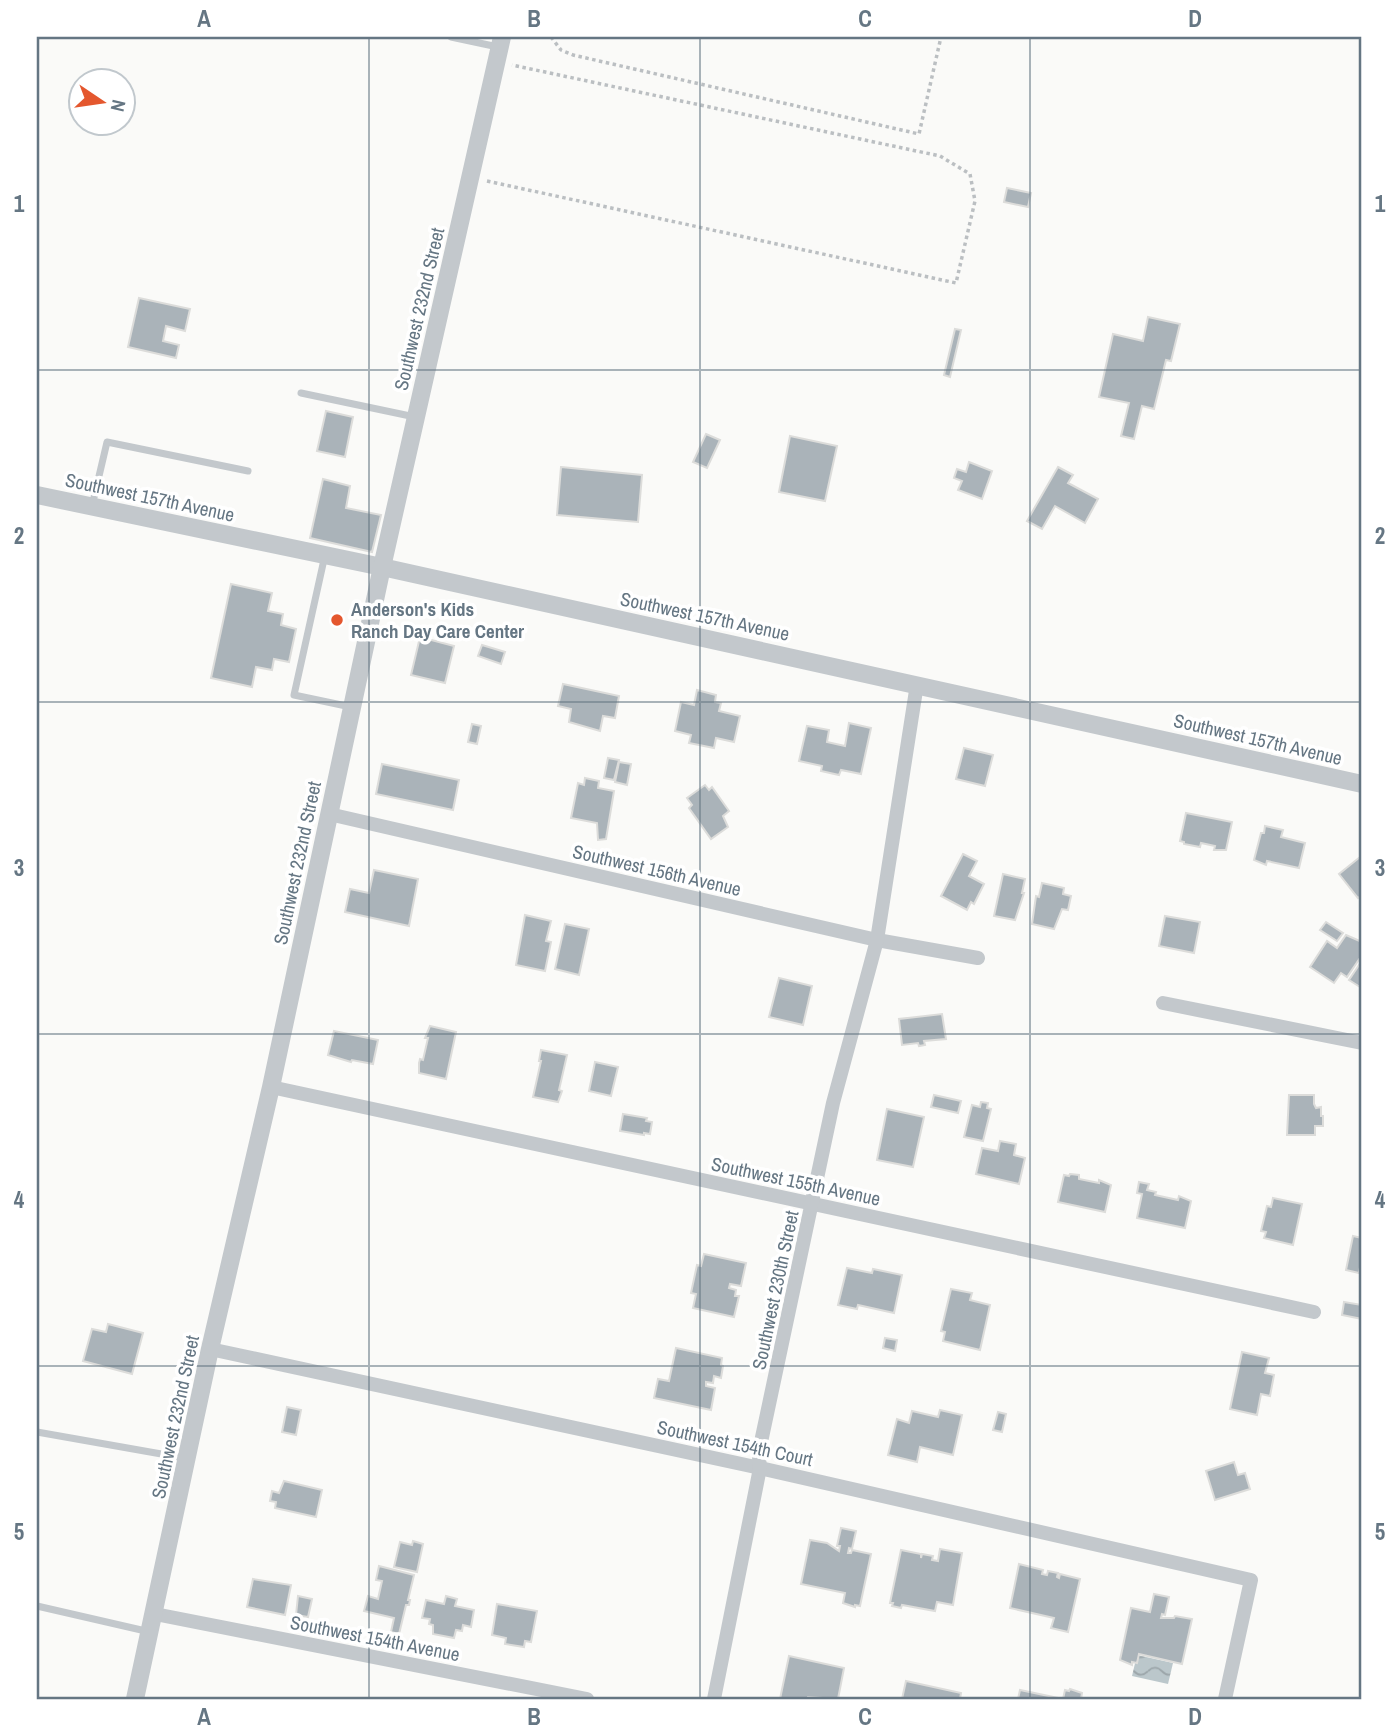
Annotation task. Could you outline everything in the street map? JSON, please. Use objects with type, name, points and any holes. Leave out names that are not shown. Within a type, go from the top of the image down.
[{"type":"street","name":"Southwest 232nd Street","points":[[135,1699],[210,1349],[271,1087],[382,567],[499,49]]},
{"type":"street","name":"Southwest 157th Avenue","points":[[37,495],[382,567],[1362,784]]},
{"type":"street","name":"Southwest 230th Street","points":[[714,1699],[761,1468],[758,1457],[761,1441],[833,1103],[877,940],[917,684]]},
{"type":"street","name":"Southwest 156th Avenue","points":[[329,814],[877,940],[978,958]]},
{"type":"street","points":[[1163,1003],[1362,1043]]},
{"type":"street","name":"Southwest 155th Avenue","points":[[271,1087],[1314,1312]]},
{"type":"street","name":"Southwest 154th Court","points":[[210,1349],[761,1468],[1251,1580],[1225,1699]]},
{"type":"street","name":"Southwest 154th Avenue","points":[[155,1614],[587,1699]]},
{"type":"lane","points":[[451,37],[499,49]]},
{"type":"lane","points":[[301,393],[416,417]]},
{"type":"lane","points":[[92,506],[107,442],[248,471]]},
{"type":"lane","points":[[325,555],[294,695],[352,707]]},
{"type":"lane","points":[[37,1432],[187,1459]]},
{"type":"lane","points":[[37,1606],[150,1632]]},
{"type":"path","points":[[551,37],[561,50],[572,55],[919,134],[941,37]]},
{"type":"path","points":[[470,178],[956,283],[966,242],[975,201],[970,174],[940,156],[499,49]]},
{"type":"water","points":[[1137,1655],[1173,1663],[1168,1684],[1132,1676]]},
{"type":"building","points":[[1007,188],[1031,193],[1028,207],[1004,202]]},
{"type":"building","points":[[139,298],[190,309],[185,331],[166,326],[163,341],[179,345],[176,358],[128,347]]},
{"type":"building","points":[[1148,317],[1180,324],[1171,361],[1166,360],[1154,409],[1142,406],[1134,439],[1121,436],[1129,403],[1099,397],[1113,334],[1143,341]]},
{"type":"building","points":[[955,329],[961,330],[950,377],[944,375]]},
{"type":"building","points":[[326,411],[353,417],[345,457],[317,451]]},
{"type":"building","points":[[706,434],[720,440],[707,468],[693,462]]},
{"type":"building","points":[[790,436],[837,446],[825,501],[779,492]]},
{"type":"building","points":[[969,462],[992,471],[982,499],[958,490],[962,481],[954,478],[957,469],[966,472]]},
{"type":"building","points":[[561,467],[642,475],[638,522],[557,515]]},
{"type":"building","points":[[1058,467],[1073,475],[1068,483],[1098,499],[1085,523],[1055,506],[1042,529],[1027,521]]},
{"type":"building","points":[[323,479],[350,486],[346,508],[381,515],[372,552],[310,538]]},
{"type":"building","points":[[231,584],[272,593],[268,611],[283,614],[281,625],[296,629],[289,662],[274,659],[272,670],[256,667],[252,687],[211,678]]},
{"type":"building","points":[[420,637],[454,646],[445,683],[411,675]]},
{"type":"building","points":[[482,645],[505,652],[501,664],[478,656]]},
{"type":"building","points":[[563,684],[619,696],[615,718],[603,716],[600,731],[569,722],[571,709],[558,706]]},
{"type":"building","points":[[697,690],[716,695],[715,702],[721,703],[719,711],[740,716],[734,742],[716,738],[714,748],[689,743],[691,735],[675,731],[681,702],[694,705]]},
{"type":"building","points":[[849,723],[871,728],[861,774],[841,770],[839,775],[821,771],[822,766],[799,761],[807,726],[829,730],[827,742],[845,746]]},
{"type":"building","points":[[472,724],[481,726],[477,744],[468,742]]},
{"type":"building","points":[[964,748],[993,755],[985,786],[956,779]]},
{"type":"building","points":[[608,758],[619,760],[614,780],[604,778]]},
{"type":"building","points":[[619,762],[631,764],[627,785],[615,782]]},
{"type":"building","points":[[382,764],[459,780],[453,810],[376,794]]},
{"type":"building","points":[[585,778],[599,781],[598,788],[614,791],[606,839],[598,840],[597,823],[571,818],[578,783],[584,785]]},
{"type":"building","points":[[705,785],[709,790],[712,787],[729,811],[723,816],[728,827],[711,839],[689,808],[692,805],[687,798]]},
{"type":"building","points":[[1186,813],[1232,822],[1226,850],[1214,850],[1215,846],[1201,843],[1200,847],[1180,841]]},
{"type":"building","points":[[1265,826],[1283,830],[1281,837],[1305,843],[1299,868],[1267,861],[1266,865],[1254,860]]},
{"type":"building","points":[[963,854],[977,861],[969,876],[984,884],[974,904],[971,902],[967,910],[941,896]]},
{"type":"building","points":[[1360,857],[1362,895],[1358,898],[1339,874]]},
{"type":"building","points":[[374,870],[418,879],[409,926],[345,912],[350,889],[369,893]]},
{"type":"building","points":[[1003,874],[1025,879],[1024,893],[1015,920],[994,916]]},
{"type":"building","points":[[1042,883],[1064,888],[1063,894],[1071,896],[1068,910],[1062,909],[1054,929],[1032,924],[1036,896],[1039,897]]},
{"type":"building","points":[[525,915],[551,921],[546,941],[551,942],[545,971],[516,965]]},
{"type":"building","points":[[1165,916],[1200,922],[1194,953],[1159,946]]},
{"type":"building","points":[[1326,922],[1343,933],[1337,941],[1320,930]]},
{"type":"building","points":[[565,924],[589,929],[579,975],[555,969]]},
{"type":"building","points":[[1346,935],[1362,942],[1362,955],[1347,977],[1341,973],[1334,983],[1310,967],[1327,941],[1337,948]]},
{"type":"building","points":[[1359,965],[1362,968],[1360,987],[1349,980]]},
{"type":"building","points":[[779,978],[812,986],[803,1025],[769,1017]]},
{"type":"building","points":[[942,1014],[946,1039],[924,1041],[925,1045],[919,1046],[918,1043],[902,1045],[899,1019]]},
{"type":"building","points":[[430,1026],[456,1032],[446,1079],[419,1073],[419,1063],[420,1059],[423,1060],[428,1038],[425,1038]]},
{"type":"building","points":[[334,1031],[378,1040],[373,1064],[351,1062],[328,1055]]},
{"type":"building","points":[[541,1050],[567,1055],[558,1102],[533,1097]]},
{"type":"building","points":[[595,1062],[618,1067],[611,1096],[589,1091]]},
{"type":"building","points":[[934,1095],[961,1101],[958,1113],[931,1107]]},
{"type":"building","points":[[1289,1095],[1314,1095],[1314,1104],[1316,1108],[1321,1107],[1323,1116],[1323,1126],[1315,1126],[1315,1135],[1287,1135]]},
{"type":"building","points":[[981,1102],[988,1103],[987,1108],[991,1109],[983,1141],[964,1137],[972,1105],[980,1107]]},
{"type":"building","points":[[887,1109],[924,1117],[913,1167],[877,1160]]},
{"type":"building","points":[[623,1114],[647,1118],[646,1121],[652,1122],[650,1134],[620,1131]]},
{"type":"building","points":[[1000,1141],[1016,1144],[1014,1155],[1025,1158],[1019,1184],[976,1174],[982,1148],[998,1151]]},
{"type":"building","points":[[1064,1175],[1079,1175],[1079,1179],[1099,1183],[1099,1180],[1111,1185],[1105,1212],[1058,1202]]},
{"type":"building","points":[[1139,1182],[1149,1184],[1147,1190],[1156,1192],[1155,1195],[1178,1200],[1179,1196],[1191,1201],[1185,1228],[1137,1218],[1142,1194],[1137,1193]]},
{"type":"building","points":[[1273,1198],[1302,1204],[1293,1245],[1264,1238],[1266,1232],[1261,1231],[1267,1206],[1271,1207]]},
{"type":"building","points":[[1353,1236],[1362,1238],[1359,1273],[1346,1270]]},
{"type":"building","points":[[704,1254],[746,1263],[741,1286],[730,1284],[729,1288],[736,1290],[735,1296],[739,1296],[734,1317],[693,1308],[696,1294],[691,1293],[697,1265],[701,1266]]},
{"type":"building","points":[[847,1268],[872,1273],[873,1269],[902,1275],[894,1313],[858,1305],[857,1309],[838,1305]]},
{"type":"building","points":[[951,1289],[972,1293],[970,1300],[990,1305],[980,1350],[943,1341],[945,1332],[941,1331]]},
{"type":"building","points":[[1344,1302],[1362,1305],[1362,1319],[1342,1315]]},
{"type":"building","points":[[108,1324],[143,1333],[132,1374],[83,1361],[92,1329],[106,1332]]},
{"type":"building","points":[[885,1338],[897,1340],[895,1351],[883,1348]]},
{"type":"building","points":[[676,1348],[722,1358],[721,1378],[714,1376],[713,1383],[706,1382],[706,1386],[715,1388],[711,1410],[654,1398],[658,1379],[669,1381]]},
{"type":"building","points":[[1242,1352],[1269,1358],[1265,1373],[1274,1375],[1270,1396],[1261,1394],[1257,1415],[1230,1409]]},
{"type":"building","points":[[287,1407],[301,1410],[296,1435],[282,1432]]},
{"type":"building","points":[[940,1410],[962,1415],[953,1455],[920,1447],[917,1462],[888,1455],[897,1419],[909,1423],[912,1411],[938,1417]]},
{"type":"building","points":[[998,1412],[1006,1414],[1002,1432],[993,1430]]},
{"type":"building","points":[[1234,1462],[1238,1475],[1245,1473],[1250,1489],[1215,1500],[1206,1471]]},
{"type":"building","points":[[284,1481],[322,1490],[316,1517],[275,1508],[276,1502],[270,1501],[272,1491],[279,1493]]},
{"type":"building","points":[[841,1528],[856,1531],[852,1549],[849,1548],[848,1553],[852,1550],[871,1554],[860,1606],[843,1603],[845,1593],[801,1584],[810,1540],[827,1543],[839,1551],[840,1546],[837,1546]]},
{"type":"building","points":[[413,1541],[423,1544],[417,1572],[394,1567],[400,1542],[412,1545]]},
{"type":"building","points":[[940,1549],[962,1553],[953,1605],[937,1602],[935,1611],[902,1605],[901,1608],[892,1606],[893,1603],[890,1603],[901,1550],[921,1554],[921,1558],[922,1554],[933,1556],[932,1560],[938,1561]]},
{"type":"building","points":[[1019,1564],[1043,1570],[1042,1574],[1047,1575],[1048,1571],[1058,1573],[1059,1578],[1060,1574],[1080,1579],[1068,1632],[1051,1628],[1054,1618],[1010,1608]]},
{"type":"building","points":[[379,1566],[414,1575],[409,1605],[406,1605],[399,1634],[391,1632],[394,1618],[364,1611],[368,1596],[378,1599],[382,1581],[376,1580]]},
{"type":"building","points":[[253,1579],[291,1585],[285,1615],[247,1607]]},
{"type":"building","points":[[1154,1594],[1169,1597],[1165,1615],[1162,1614],[1161,1618],[1175,1616],[1192,1619],[1182,1664],[1139,1654],[1137,1663],[1132,1662],[1132,1665],[1120,1660],[1131,1608],[1150,1612]]},
{"type":"building","points":[[298,1596],[312,1599],[308,1617],[296,1615]]},
{"type":"building","points":[[446,1596],[457,1599],[455,1606],[474,1610],[471,1627],[463,1625],[462,1631],[456,1630],[454,1638],[433,1634],[430,1619],[422,1618],[426,1600],[444,1604]]},
{"type":"building","points":[[497,1604],[537,1611],[531,1642],[525,1641],[524,1647],[505,1644],[506,1638],[492,1635]]},
{"type":"building","points":[[789,1656],[844,1668],[838,1699],[780,1699]]},
{"type":"building","points":[[906,1681],[961,1693],[960,1699],[902,1699]]},
{"type":"building","points":[[1020,1690],[1063,1699],[1018,1699]]},
{"type":"building","points":[[1065,1690],[1082,1693],[1081,1699],[1063,1699]]},
{"type":"place","name":"Anderson's Kids Ranch Day Care Center","points":[[337,620]]}]
